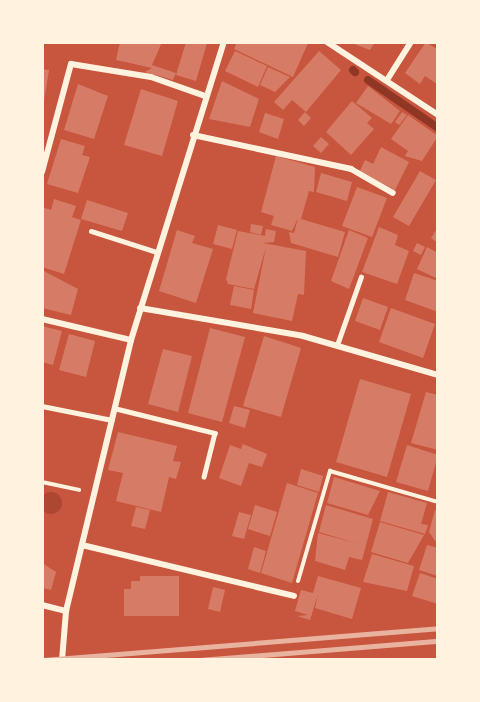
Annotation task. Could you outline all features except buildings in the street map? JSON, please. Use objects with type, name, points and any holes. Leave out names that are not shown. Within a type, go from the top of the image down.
[{"type":"street","points":[[62,660],[66,611],[131,340],[205,96],[224,42]]},
{"type":"street","points":[[327,42],[438,115]]},
{"type":"street","points":[[387,80],[411,42]]},
{"type":"street","points":[[42,172],[71,64],[151,77],[205,96]]},
{"type":"street","points":[[193,135],[351,169],[393,193]]},
{"type":"street","points":[[141,308],[337,345],[438,375]]},
{"type":"street","points":[[42,319],[131,340]]},
{"type":"street","points":[[82,545],[294,596]]},
{"type":"street","points":[[42,605],[66,611]]},
{"type":"lane","points":[[91,231],[157,252]]},
{"type":"lane","points":[[337,345],[361,276]]},
{"type":"lane","points":[[42,406],[112,420]]},
{"type":"lane","points":[[114,408],[215,433],[204,477]]},
{"type":"path","points":[[294,596],[330,471],[438,502]]},
{"type":"path","points":[[42,482],[94,493]]},
{"type":"shaded area","points":[[51,492],[59,495],[62,503],[59,511],[51,514],[43,511],[40,503],[43,495]]},
{"type":"waterway","points":[[368,80],[438,128]]},
{"type":"railway","points":[[43,660],[438,628]]},
{"type":"railway","points":[[200,660],[438,641]]}]
